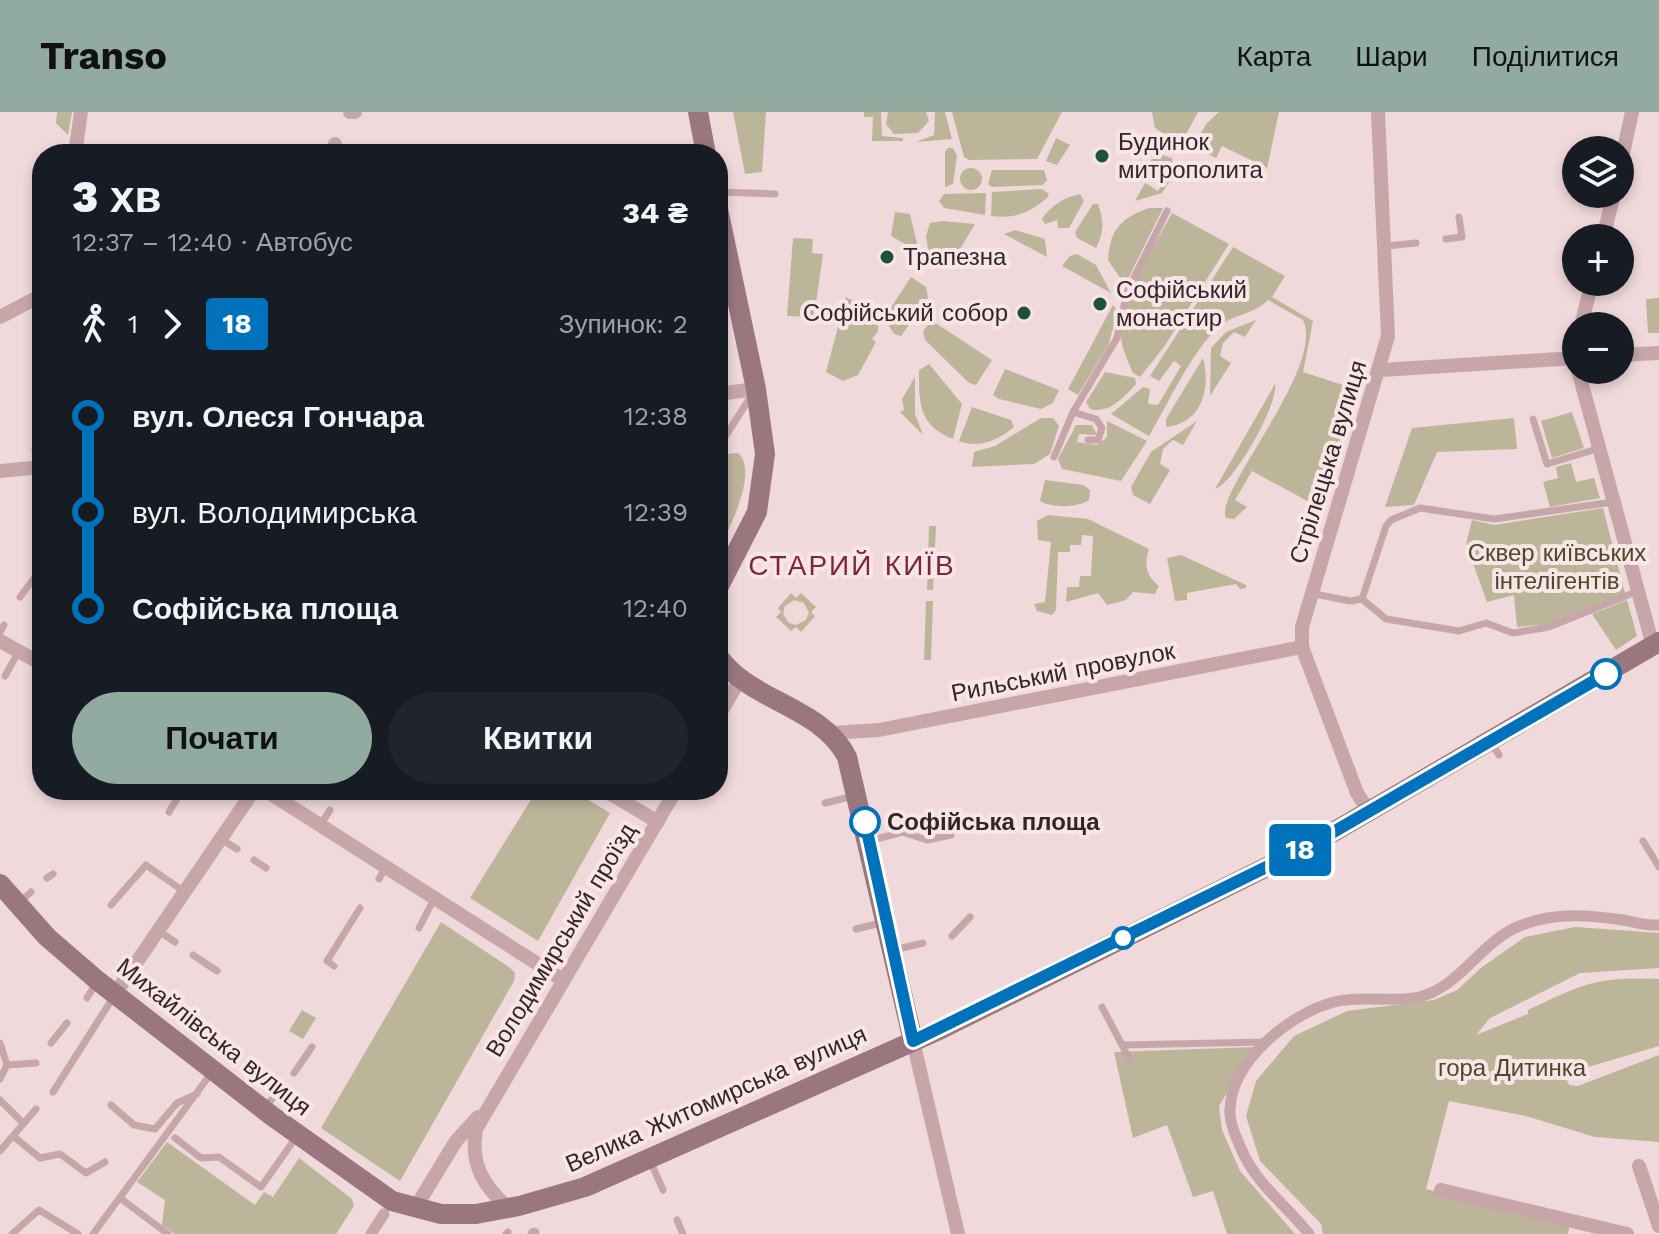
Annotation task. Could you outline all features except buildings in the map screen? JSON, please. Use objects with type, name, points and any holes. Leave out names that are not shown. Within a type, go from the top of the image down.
[{"type":"main road","points":[[698,112],[704,144]]},
{"type":"main road","points":[[728,301],[756,389],[765,454],[763,487],[746,536],[728,569]]},
{"type":"main road","name":"Велика Житомирська вулиця","points":[[414,1210],[441,1214],[509,1209],[585,1187],[913,1041],[1279,861],[1368,810],[1494,747],[1656,644]]},
{"type":"main road","points":[[728,666],[740,679],[832,733],[847,757],[859,795],[913,1041]]},
{"type":"main road","name":"Михайлівська вулиця","points":[[0,884],[24,898],[55,945],[92,989],[115,994],[298,1135],[392,1201],[414,1210]]},
{"type":"street","points":[[76,144],[81,112]]},
{"type":"street","name":"Стрілецька вулиця","points":[[1368,810],[1357,793],[1302,647],[1310,593],[1381,370],[1388,336],[1387,246],[1378,112]]},
{"type":"street","points":[[1627,136],[1632,112]]},
{"type":"street","points":[[3,311],[32,299]]},
{"type":"street","points":[[1634,354],[1659,353]]},
{"type":"street","points":[[1381,370],[1562,359]]},
{"type":"street","points":[[1582,384],[1638,591],[1656,644]]},
{"type":"street","points":[[728,393],[756,389]]},
{"type":"street","points":[[0,471],[32,468]]},
{"type":"street","points":[[0,641],[32,658]]},
{"type":"street","name":"Рильський провулок","points":[[832,733],[879,730],[1302,647]]},
{"type":"street","points":[[728,700],[740,679]]},
{"type":"street","points":[[115,994],[247,800]]},
{"type":"street","points":[[281,800],[321,824],[382,872],[435,897],[563,980]]},
{"type":"street","points":[[621,800],[658,822]]},
{"type":"street","name":"Володимирський проїзд","points":[[509,1209],[486,1185],[474,1162],[476,1129],[670,800]]},
{"type":"street","points":[[1309,1234],[1253,1171],[1240,1146],[1230,1113],[1245,1069],[1264,1042],[1302,1016],[1337,1001],[1416,998],[1435,991],[1498,938],[1524,924],[1549,917],[1577,915],[1659,925]]},
{"type":"street","points":[[913,1041],[958,1234]]},
{"type":"street","name":"Володимирський проїзд","points":[[414,1210],[456,1141],[484,1111]]},
{"type":"street","points":[[1639,1166],[1659,1226]]},
{"type":"street","points":[[1441,1190],[1627,1234]]},
{"type":"street","points":[[371,1234],[384,1214],[381,1234]]},
{"type":"lane","points":[[728,192],[775,194]]},
{"type":"lane","points":[[1054,457],[1073,412],[1117,338],[1127,292],[1167,211]]},
{"type":"lane","points":[[1446,239],[1462,237],[1459,217]]},
{"type":"lane","points":[[1387,246],[1416,243]]},
{"type":"lane","points":[[728,432],[756,389]]},
{"type":"lane","points":[[1073,412],[1096,419],[1102,428],[1098,440],[1088,440]]},
{"type":"lane","points":[[1533,419],[1547,464],[1601,448]]},
{"type":"lane","points":[[1362,599],[1386,526],[1391,520],[1420,508],[1494,519],[1615,502]]},
{"type":"lane","points":[[20,597],[32,581]]},
{"type":"lane","points":[[1310,593],[1350,601],[1362,599],[1386,619],[1459,631],[1486,623],[1513,633],[1549,627],[1638,591]]},
{"type":"lane","points":[[5,676],[19,651]]},
{"type":"lane","points":[[825,803],[859,795]]},
{"type":"lane","points":[[169,812],[176,800]]},
{"type":"lane","points":[[321,824],[330,810]]},
{"type":"lane","points":[[869,841],[944,821]]},
{"type":"lane","points":[[905,833],[927,840],[951,835]]},
{"type":"lane","points":[[221,839],[237,849]]},
{"type":"lane","points":[[1643,841],[1659,867]]},
{"type":"lane","points":[[254,860],[266,868]]},
{"type":"lane","points":[[111,905],[146,865],[186,893]]},
{"type":"lane","points":[[419,928],[435,897]]},
{"type":"lane","points":[[334,966],[327,961],[360,908]]},
{"type":"lane","points":[[952,936],[970,917]]},
{"type":"lane","points":[[856,929],[887,922]]},
{"type":"lane","points":[[159,931],[175,942]]},
{"type":"lane","points":[[893,950],[923,943]]},
{"type":"lane","points":[[193,955],[217,971]]},
{"type":"lane","points":[[53,1092],[115,994]]},
{"type":"lane","points":[[1102,1007],[1131,1062]]},
{"type":"lane","points":[[51,1043],[67,1023]]},
{"type":"lane","points":[[1122,1045],[1264,1042]]},
{"type":"lane","points":[[0,1043],[7,1065],[0,1079]]},
{"type":"lane","points":[[294,1073],[312,1047]]},
{"type":"lane","points":[[7,1065],[36,1063]]},
{"type":"lane","points":[[93,1234],[214,1071]]},
{"type":"lane","points":[[263,1109],[279,1091]]},
{"type":"lane","points":[[111,1105],[134,1125],[155,1129],[177,1103],[197,1094]]},
{"type":"lane","points":[[0,1100],[22,1122]]},
{"type":"lane","points":[[0,1151],[36,1109]]},
{"type":"lane","points":[[126,1135],[134,1125]]},
{"type":"lane","points":[[175,1138],[201,1158],[219,1157],[261,1187],[298,1135]]},
{"type":"lane","points":[[13,1136],[40,1158],[60,1154],[86,1173],[105,1162]]},
{"type":"lane","points":[[650,1159],[663,1190]]},
{"type":"lane","points":[[120,1198],[168,1234]]},
{"type":"lane","points":[[12,1234],[39,1210],[78,1234]]},
{"type":"lane","points":[[677,1220],[683,1234]]},
{"type":"green space","points":[[57,112],[72,112],[68,135],[56,123]]},
{"type":"green space","points":[[733,112],[766,112],[762,172],[745,174]]},
{"type":"green space","points":[[864,112],[881,112],[882,136],[903,138],[903,141],[872,141],[873,117],[864,117]]},
{"type":"green space","points":[[888,112],[926,112],[929,121],[918,133],[894,134],[886,124]]},
{"type":"green space","points":[[935,112],[945,112],[952,139],[916,142],[934,135]]},
{"type":"green space","points":[[952,112],[1062,112],[1037,159],[969,160],[964,157]]},
{"type":"green space","points":[[1152,112],[1198,112],[1184,138],[1173,140],[1155,128]]},
{"type":"green space","points":[[1219,112],[1279,112],[1267,168],[1222,146],[1216,158],[1194,147],[1206,124]]},
{"type":"green space","points":[[1056,138],[1070,145],[1057,165],[1046,161]]},
{"type":"green space","points":[[953,148],[957,156],[953,184],[945,187],[945,152]]},
{"type":"green space","points":[[1159,154],[1172,158],[1174,175],[1162,193],[1135,201],[1145,183],[1158,191],[1166,177],[1145,165]]},
{"type":"green space","points":[[971,168],[979,171],[982,179],[979,187],[971,190],[963,187],[960,179],[963,171]]},
{"type":"green space","points":[[992,170],[1044,170],[1047,180],[1043,185],[992,187],[988,184]]},
{"type":"green space","points":[[1042,189],[1049,194],[1034,208],[1014,216],[991,216],[992,192]]},
{"type":"green space","points":[[986,193],[985,215],[944,208],[939,201],[944,194]]},
{"type":"green space","points":[[1080,194],[1084,201],[1069,228],[1058,228],[1057,220],[1045,224],[1042,219],[1054,206]]},
{"type":"green space","points":[[1093,204],[1098,204],[1102,221],[1101,237],[1096,248],[1077,238],[1075,232]]},
{"type":"green space","points":[[1149,208],[1163,208],[1125,285],[1108,260],[1111,240],[1124,221]]},
{"type":"green space","points":[[895,212],[910,214],[919,252],[891,236]]},
{"type":"green space","points":[[1172,213],[1229,244],[1164,347],[1140,377],[1133,373],[1121,337],[1125,305]]},
{"type":"green space","points":[[930,223],[975,224],[953,261],[943,264],[929,256],[926,236]]},
{"type":"green space","points":[[1015,230],[1045,239],[1047,257],[1004,234]]},
{"type":"green space","points":[[793,238],[813,239],[812,253],[823,254],[814,317],[787,316]]},
{"type":"green space","points":[[1233,247],[1285,276],[1272,297],[1313,321],[1303,372],[1355,389],[1322,504],[1309,502],[1252,471],[1235,500],[1247,507],[1234,519],[1226,518],[1227,504],[1299,367],[1306,341],[1303,320],[1268,300],[1220,326],[1190,363],[1149,436],[1111,414],[1143,387],[1150,389],[1148,404],[1158,405],[1181,366],[1174,361],[1159,381],[1150,376]]},
{"type":"green space","points":[[1077,254],[1096,265],[1111,293],[1062,266],[1070,256]]},
{"type":"green space","points":[[911,277],[926,287],[928,298],[901,336],[894,334],[884,318]]},
{"type":"green space","points":[[846,297],[879,315],[878,331],[872,339],[876,342],[858,375],[843,381],[826,372]]},
{"type":"green space","points":[[1659,298],[1659,333],[1648,333],[1646,299]]},
{"type":"green space","points":[[1113,305],[1118,311],[1108,346],[1078,395],[1068,389]]},
{"type":"green space","points":[[931,320],[992,360],[976,385],[969,383],[925,340],[923,332]]},
{"type":"green space","points":[[1256,320],[1245,337],[1234,332],[1223,343],[1220,356],[1231,363],[1210,396],[1211,348],[1226,332]]},
{"type":"green space","points":[[1203,358],[1206,381],[1201,403],[1188,419],[1166,427],[1166,419]]},
{"type":"green space","points":[[929,364],[962,404],[953,439],[933,427],[923,412],[919,370]]},
{"type":"green space","points":[[1005,369],[1059,390],[1053,403],[1041,409],[993,395]]},
{"type":"green space","points":[[1105,372],[1135,378],[1136,384],[1110,407],[1090,409],[1086,402]]},
{"type":"green space","points":[[915,377],[915,414],[923,435],[900,412],[904,410],[902,399]]},
{"type":"green space","points":[[1275,384],[1270,408],[1254,442],[1233,473],[1215,489]]},
{"type":"green space","points":[[972,407],[1011,420],[1014,427],[988,442],[974,444],[959,441]]},
{"type":"green space","points":[[1572,412],[1584,448],[1552,458],[1541,421]]},
{"type":"green space","points":[[1041,418],[1053,418],[1059,426],[1050,454],[1034,464],[972,467],[974,452],[995,446]]},
{"type":"green space","points":[[1514,418],[1517,449],[1437,452],[1414,505],[1385,507],[1412,428]]},
{"type":"green space","points":[[1107,421],[1147,441],[1121,481],[1062,469],[1058,459],[1076,425],[1092,425],[1097,435],[1079,434],[1077,442],[1097,445],[1107,437]]},
{"type":"green space","points":[[1197,421],[1183,445],[1173,440],[1163,449],[1160,464],[1170,470],[1150,504],[1133,495],[1131,487],[1151,452]]},
{"type":"green space","points":[[738,453],[744,462],[745,473],[740,501],[728,529],[728,454]]},
{"type":"green space","points":[[1571,463],[1576,482],[1594,478],[1600,498],[1550,507],[1543,482],[1558,478],[1556,467]]},
{"type":"green space","points":[[1045,480],[1083,485],[1090,490],[1089,500],[1064,506],[1040,501]]},
{"type":"green space","name":"Сквер київських інтелігентів","points":[[1603,508],[1625,593],[1549,624],[1517,627],[1514,595],[1487,602],[1466,544],[1472,520],[1494,525]]},
{"type":"green space","points":[[1048,515],[1088,519],[1149,549],[1147,569],[1159,586],[1155,594],[1133,592],[1126,600],[1107,605],[1098,593],[1066,602],[1067,587],[1079,587],[1080,576],[1091,576],[1093,536],[1082,535],[1081,545],[1070,545],[1070,552],[1058,552],[1056,610],[1052,615],[1037,611],[1034,604],[1045,602],[1051,542],[1038,540],[1037,521]]},
{"type":"green space","points":[[929,526],[936,526],[933,590],[927,590]]},
{"type":"green space","points":[[1181,555],[1246,585],[1246,588],[1240,589],[1236,584],[1187,593],[1187,600],[1175,601],[1167,558]]},
{"type":"green space","points":[[791,593],[796,598],[801,593],[816,607],[811,612],[815,616],[801,632],[796,627],[791,631],[776,617],[781,612],[778,608]],"holes":[[[794,600],[804,603],[809,613],[806,620],[796,625],[789,623],[783,614],[785,606]]]},
{"type":"green space","points":[[1627,600],[1637,636],[1616,650],[1592,614]]},
{"type":"green space","points":[[926,601],[933,601],[931,660],[924,660]]},
{"type":"green space","points":[[531,800],[589,800],[610,813],[538,941],[470,898]]},
{"type":"green space","points":[[441,922],[509,967],[515,973],[514,981],[400,1181],[321,1128]]},
{"type":"green space","name":"гора Дитинка","points":[[1575,927],[1659,933],[1659,968],[1580,973],[1490,1018],[1476,1035],[1591,984],[1620,979],[1659,979],[1659,1046],[1568,1073],[1562,1070],[1569,1085],[1578,1086],[1659,1055],[1659,1142],[1595,1137],[1526,1116],[1449,1101],[1426,1189],[1570,1224],[1568,1234],[1323,1234],[1321,1224],[1260,1161],[1246,1116],[1256,1081],[1294,1036],[1347,1011],[1434,1000],[1457,990],[1482,967],[1525,937]]},
{"type":"green space","points":[[302,1010],[316,1018],[303,1039],[289,1031]]},
{"type":"green space","points":[[1255,1047],[1219,1106],[1222,1130],[1240,1171],[1295,1234],[1227,1234],[1213,1191],[1193,1197],[1167,1125],[1133,1138],[1114,1052]]},
{"type":"green space","points":[[167,1142],[255,1205],[264,1192],[273,1197],[299,1158],[352,1199],[354,1206],[336,1234],[175,1234],[162,1225],[165,1200],[137,1182]]},
{"type":"bus line","name":"18","points":[[865,822],[913,1041],[1311,845],[1468,751],[1606,674]]},
{"type":"place","name":"Будинок митрополита","points":[[1102,156]]},
{"type":"place","name":"Трапезна","points":[[887,257]]},
{"type":"place","name":"Софійський монастир","points":[[1100,304]]},
{"type":"place","name":"Софійський собор","points":[[1024,313]]},
{"type":"place","name":"Софійська площа","points":[[865,822]]},
{"type":"district","name":"СТАРИЙ КИЇВ","points":[[852,565]]}]
